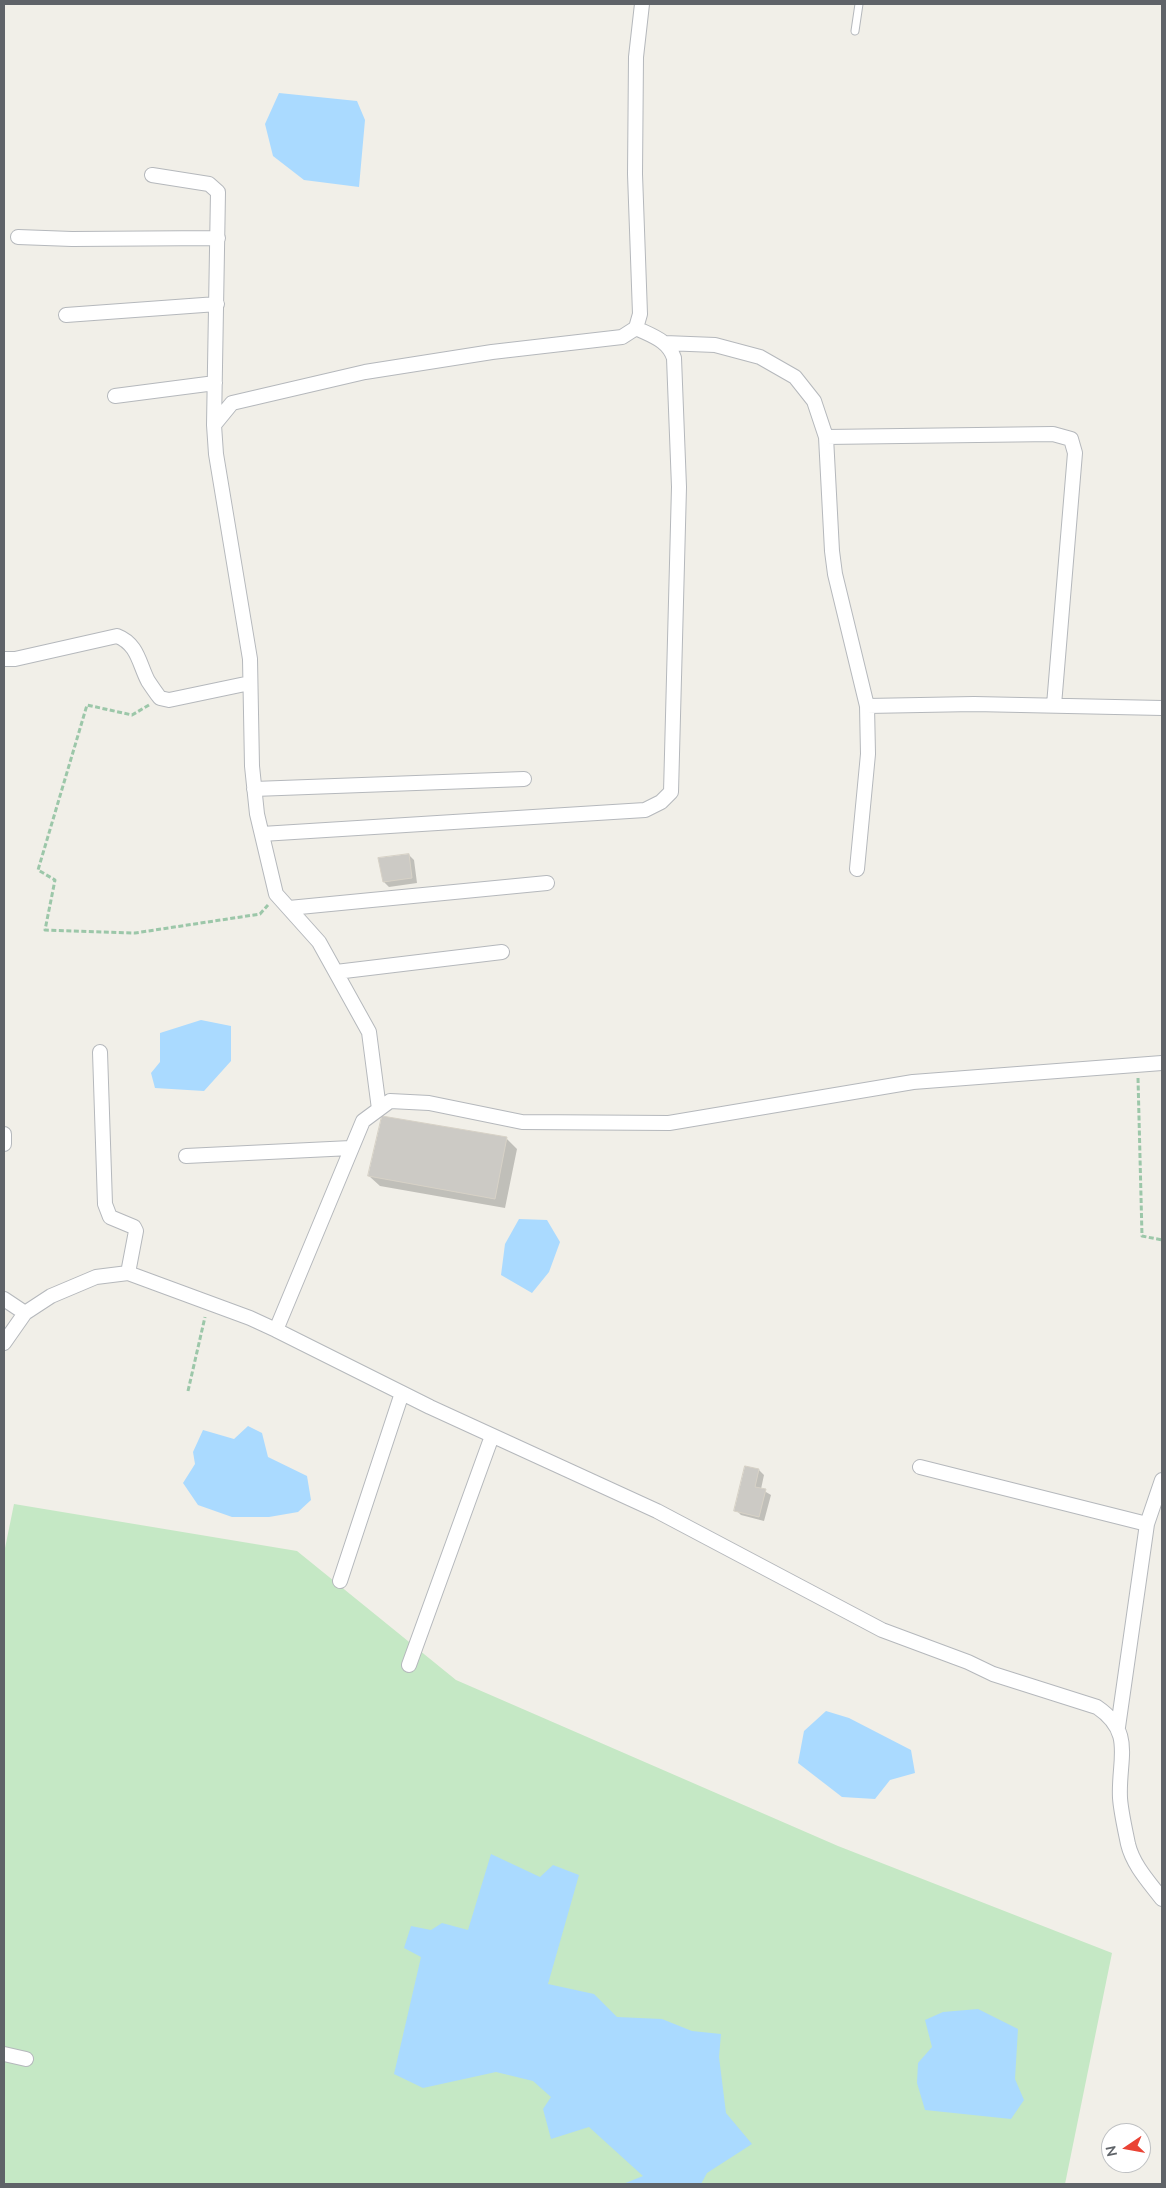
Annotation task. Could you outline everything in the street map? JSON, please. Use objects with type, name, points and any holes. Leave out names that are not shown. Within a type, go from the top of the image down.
[{"type":"street","points":[[214,425],[232,403],[346,377],[492,352],[622,337],[636,328],[640,314],[635,174],[636,57],[642,4]]},
{"type":"street","points":[[152,175],[209,184],[215,188],[219,200],[214,425],[216,454],[250,659],[254,789],[276,894],[319,942],[369,1032],[379,1109]]},
{"type":"street","points":[[18,237],[72,239],[218,238]]},
{"type":"street","points":[[66,315],[217,304]]},
{"type":"street","points":[[636,328],[665,342],[714,345],[760,357],[778,365],[795,377],[814,401],[826,437],[835,574],[867,706],[868,754],[857,868]]},
{"type":"street","points":[[262,834],[645,810],[661,802],[671,792],[679,487],[674,358],[665,342]]},
{"type":"street","points":[[115,396],[215,383]]},
{"type":"street","points":[[826,437],[1053,434],[1071,439],[1075,453],[1054,706]]},
{"type":"street","points":[[4,659],[15,659],[117,636],[127,640],[134,647],[149,682],[160,698],[169,700],[250,683]]},
{"type":"street","points":[[867,706],[1162,708]]},
{"type":"street","points":[[254,789],[524,779]]},
{"type":"street","points":[[289,908],[547,883]]},
{"type":"street","points":[[336,972],[502,952]]},
{"type":"street","points":[[100,1052],[105,1204],[110,1217],[134,1227],[136,1231],[128,1273]]},
{"type":"street","points":[[276,1330],[363,1121],[390,1101],[429,1103],[522,1122],[669,1123],[913,1082],[1162,1063]]},
{"type":"street","points":[[4,1134],[4,1144]]},
{"type":"street","points":[[186,1156],[351,1148]]},
{"type":"street","points":[[4,1343],[25,1313],[51,1296],[96,1277],[128,1273],[250,1318],[276,1330],[492,1436],[657,1511],[882,1630],[968,1662],[993,1674],[1097,1707],[1110,1716],[1118,1726]]},
{"type":"street","points":[[4,1299],[25,1313]]},
{"type":"street","points":[[340,1581],[402,1393]]},
{"type":"street","points":[[409,1665],[492,1436]]},
{"type":"street","points":[[920,1467],[1147,1524]]},
{"type":"street","points":[[1162,1480],[1147,1524],[1118,1726],[1122,1757],[1120,1798],[1128,1845],[1135,1863],[1162,1899]]},
{"type":"street","points":[[4,2054],[26,2059]]},
{"type":"lane","points":[[855,32],[859,4]]},
{"type":"path","points":[[160,698],[132,715],[87,705],[38,870],[55,880],[44,930],[135,933],[260,914],[276,894]]},
{"type":"path","points":[[1138,1065],[1142,1236],[1162,1240]]},
{"type":"path","points":[[188,1391],[208,1304]]},
{"type":"green space","points":[[14,1504],[297,1551],[456,1680],[838,1846],[1112,1953],[1065,2184],[4,2184],[4,1553]]},
{"type":"water","points":[[279,93],[357,101],[365,120],[359,187],[304,180],[273,156],[265,124]]},
{"type":"water","points":[[201,1020],[231,1026],[231,1061],[204,1091],[155,1088],[151,1073],[160,1062],[160,1033]]},
{"type":"water","points":[[519,1219],[547,1220],[560,1242],[549,1272],[532,1293],[501,1275],[505,1244]]},
{"type":"water","points":[[248,1426],[262,1433],[268,1457],[307,1476],[311,1500],[298,1512],[269,1517],[232,1517],[198,1505],[183,1483],[195,1464],[193,1452],[203,1430],[234,1439]]},
{"type":"water","points":[[826,1711],[849,1718],[911,1750],[915,1773],[890,1780],[875,1799],[842,1797],[798,1763],[804,1731]]},
{"type":"water","points":[[491,1854],[540,1877],[553,1865],[579,1875],[548,1984],[594,1994],[617,2017],[662,2019],[692,2031],[721,2034],[719,2057],[726,2113],[752,2144],[707,2173],[701,2184],[623,2184],[643,2176],[589,2127],[551,2139],[543,2109],[551,2097],[533,2081],[496,2072],[423,2088],[394,2074],[421,1957],[404,1948],[411,1926],[431,1930],[442,1923],[468,1930]]},
{"type":"water","points":[[978,2009],[1018,2029],[1015,2079],[1024,2100],[1011,2119],[925,2110],[917,2083],[918,2063],[932,2047],[925,2020],[943,2012]]},
{"type":"building","points":[[409,854],[412,878],[383,882],[378,858]]},
{"type":"building","points":[[382,1116],[507,1137],[495,1199],[368,1176]]},
{"type":"building","points":[[745,1466],[759,1469],[755,1487],[766,1489],[759,1517],[734,1511]]}]
